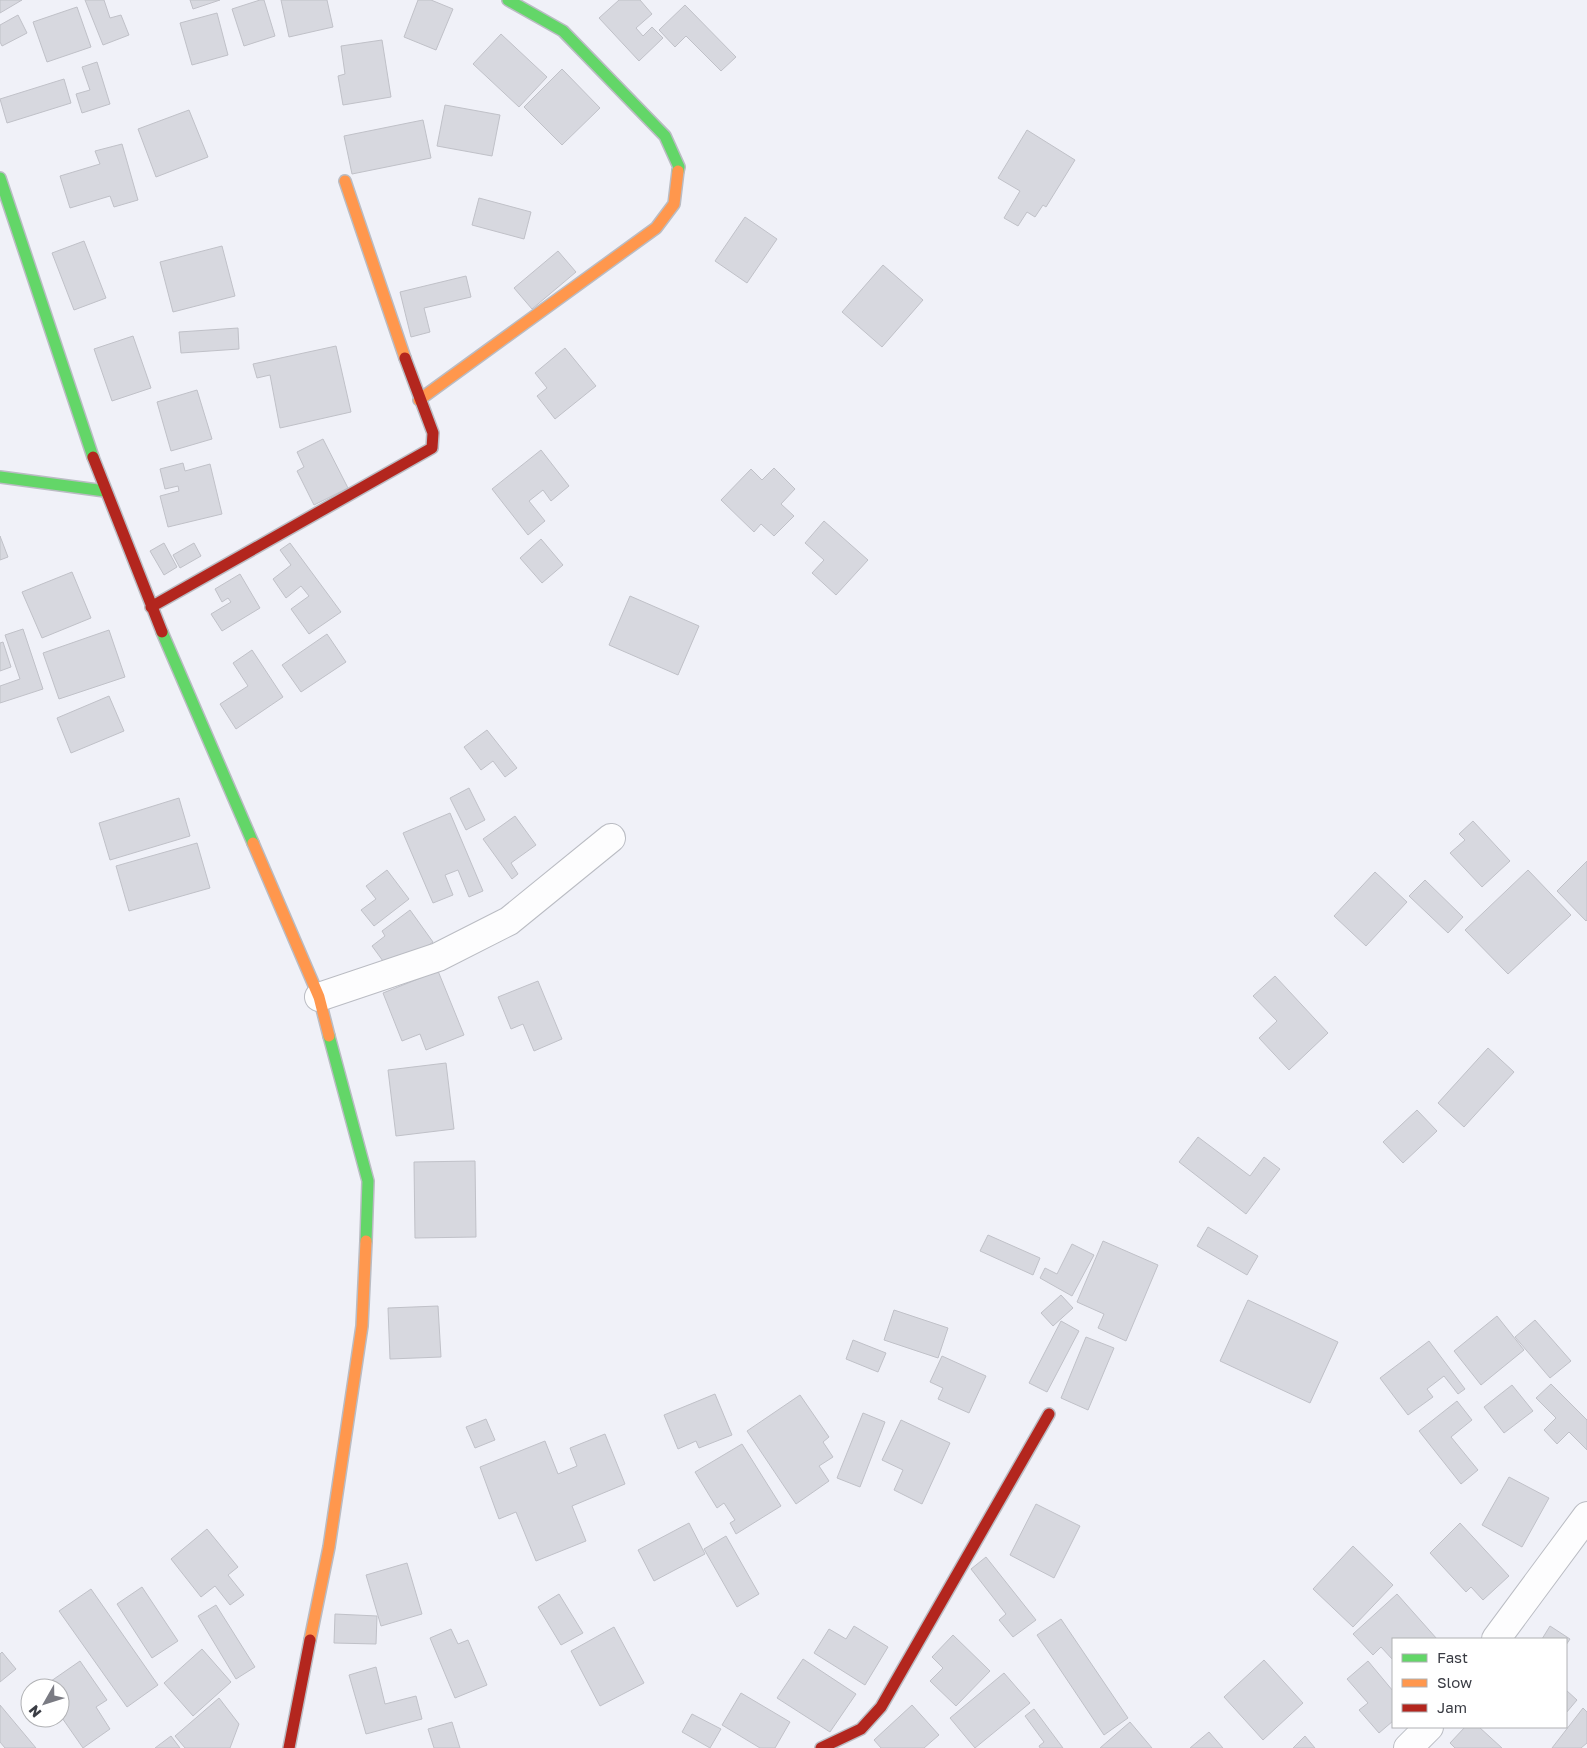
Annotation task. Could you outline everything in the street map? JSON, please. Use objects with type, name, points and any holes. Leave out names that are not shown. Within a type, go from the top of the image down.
[{"type":"street","points":[[419,400],[656,228],[674,204],[679,167],[665,136],[563,31],[508,0]]},
{"type":"street","points":[[0,178],[105,491],[151,607],[319,997],[368,1181],[362,1326],[329,1547],[289,1748]]},
{"type":"street","points":[[151,607],[432,448],[433,433],[419,400],[345,182]]},
{"type":"street","points":[[0,477],[105,491]]},
{"type":"street","points":[[319,997],[438,957],[509,921],[611,838]]},
{"type":"street","points":[[821,1748],[861,1729],[881,1707],[1049,1414]]},
{"type":"street","points":[[1497,1638],[1587,1516]]},
{"type":"street","points":[[1408,1748],[1428,1728]]},
{"type":"building","points":[[0,0],[22,0],[0,13]]},
{"type":"building","points":[[85,0],[104,0],[110,18],[121,15],[129,35],[103,45]]},
{"type":"building","points":[[190,0],[220,0],[193,9]]},
{"type":"building","points":[[264,0],[275,36],[244,46],[232,9]]},
{"type":"building","points":[[281,0],[327,0],[333,27],[289,37]]},
{"type":"building","points":[[418,0],[431,0],[453,9],[436,50],[404,37]]},
{"type":"building","points":[[619,0],[640,0],[652,14],[636,28],[643,36],[652,27],[663,38],[639,61],[599,18]]},
{"type":"building","points":[[685,5],[736,57],[721,71],[686,36],[675,47],[659,30]]},
{"type":"building","points":[[77,7],[91,47],[47,62],[33,22]]},
{"type":"building","points":[[217,13],[228,55],[192,65],[180,23]]},
{"type":"building","points":[[18,15],[27,33],[2,46],[0,42],[0,25]]},
{"type":"building","points":[[501,34],[547,77],[519,107],[473,64]]},
{"type":"building","points":[[382,40],[391,97],[343,105],[338,76],[345,74],[341,46]]},
{"type":"building","points":[[97,62],[110,104],[82,113],[76,94],[90,90],[82,67]]},
{"type":"building","points":[[562,69],[600,108],[562,145],[524,107]]},
{"type":"building","points":[[64,79],[71,103],[7,123],[0,99]]},
{"type":"building","points":[[445,105],[500,115],[492,156],[437,146]]},
{"type":"building","points":[[189,110],[208,157],[156,177],[138,129]]},
{"type":"building","points":[[423,120],[431,158],[352,174],[344,136]]},
{"type":"building","points":[[1027,130],[1075,160],[1046,207],[1043,205],[1035,217],[1027,212],[1018,226],[1004,218],[1020,191],[998,178]]},
{"type":"building","points":[[122,144],[138,200],[114,207],[110,196],[70,208],[60,176],[100,164],[95,151]]},
{"type":"building","points":[[479,198],[531,212],[524,239],[472,225]]},
{"type":"building","points":[[745,217],[777,239],[747,283],[715,261]]},
{"type":"building","points":[[84,241],[106,298],[74,310],[52,253]]},
{"type":"building","points":[[222,246],[235,296],[173,312],[160,262]]},
{"type":"building","points":[[558,251],[576,272],[532,309],[514,288]]},
{"type":"building","points":[[883,265],[923,300],[882,347],[842,312]]},
{"type":"building","points":[[466,276],[471,297],[424,308],[430,332],[411,337],[400,292]]},
{"type":"building","points":[[238,328],[239,349],[181,353],[179,332]]},
{"type":"building","points":[[133,336],[151,388],[112,401],[94,349]]},
{"type":"building","points":[[336,346],[351,412],[280,428],[270,375],[257,378],[253,364]]},
{"type":"building","points":[[565,348],[596,386],[555,419],[537,396],[547,388],[535,373]]},
{"type":"building","points":[[197,390],[212,439],[171,451],[157,402]]},
{"type":"building","points":[[323,439],[348,488],[314,505],[297,471],[304,467],[297,452]]},
{"type":"building","points":[[541,450],[569,486],[551,501],[543,490],[529,501],[545,521],[528,535],[492,489]]},
{"type":"building","points":[[183,463],[185,471],[210,464],[222,514],[168,527],[160,496],[179,491],[178,486],[165,489],[160,469]]},
{"type":"building","points":[[774,468],[795,489],[781,504],[794,516],[774,536],[761,524],[754,532],[721,500],[751,469],[762,480]]},
{"type":"building","points":[[824,521],[868,560],[836,595],[812,573],[824,560],[805,543]]},
{"type":"building","points":[[0,536],[8,557],[0,560]]},
{"type":"building","points":[[541,539],[563,565],[542,583],[520,558]]},
{"type":"building","points":[[164,543],[177,567],[164,575],[150,551]]},
{"type":"building","points":[[194,543],[201,556],[180,568],[173,555]]},
{"type":"building","points":[[290,543],[341,612],[309,634],[291,609],[309,596],[301,586],[286,598],[273,579],[291,565],[280,550]]},
{"type":"building","points":[[72,572],[91,618],[42,638],[22,592]]},
{"type":"building","points":[[240,574],[260,608],[222,631],[211,614],[231,602],[228,598],[222,602],[215,589]]},
{"type":"building","points":[[630,596],[699,626],[678,675],[609,645]]},
{"type":"building","points":[[23,629],[43,689],[0,703],[0,686],[20,679],[5,635]]},
{"type":"building","points":[[109,630],[125,677],[59,699],[43,653]]},
{"type":"building","points":[[327,634],[346,662],[301,692],[282,665]]},
{"type":"building","points":[[3,642],[11,667],[0,671],[0,643]]},
{"type":"building","points":[[252,650],[283,697],[236,729],[220,704],[248,686],[233,663]]},
{"type":"building","points":[[109,696],[124,731],[71,753],[57,718]]},
{"type":"building","points":[[487,730],[517,768],[505,777],[493,761],[481,770],[464,747]]},
{"type":"building","points":[[469,788],[485,820],[466,830],[450,798]]},
{"type":"building","points":[[179,798],[190,836],[110,860],[99,823]]},
{"type":"building","points":[[450,813],[483,891],[469,897],[458,870],[445,875],[453,895],[433,903],[403,833]]},
{"type":"building","points":[[515,816],[536,845],[511,863],[518,874],[512,879],[483,839]]},
{"type":"building","points":[[1473,821],[1510,861],[1482,887],[1450,853],[1465,840],[1459,834]]},
{"type":"building","points":[[197,843],[210,888],[129,911],[116,866]]},
{"type":"building","points":[[1587,861],[1587,920],[1586,921],[1557,891]]},
{"type":"building","points":[[387,870],[409,899],[374,926],[361,910],[376,899],[366,886]]},
{"type":"building","points":[[1528,870],[1571,915],[1508,974],[1465,930]]},
{"type":"building","points":[[1375,872],[1407,902],[1366,946],[1334,916]]},
{"type":"building","points":[[1425,880],[1463,917],[1448,933],[1409,896]]},
{"type":"building","points":[[410,910],[433,942],[391,972],[372,946],[385,936],[382,931]]},
{"type":"building","points":[[438,971],[464,1035],[426,1050],[420,1034],[402,1041],[383,993]]},
{"type":"building","points":[[1275,976],[1328,1033],[1289,1070],[1259,1038],[1277,1021],[1253,996]]},
{"type":"building","points":[[538,981],[562,1039],[534,1051],[523,1024],[511,1029],[498,997]]},
{"type":"building","points":[[1488,1048],[1514,1072],[1464,1127],[1438,1103]]},
{"type":"building","points":[[446,1063],[454,1129],[396,1136],[388,1070]]},
{"type":"building","points":[[1417,1110],[1437,1131],[1403,1163],[1383,1142]]},
{"type":"building","points":[[1198,1137],[1250,1176],[1264,1157],[1280,1169],[1246,1214],[1179,1162]]},
{"type":"building","points":[[475,1161],[476,1237],[415,1238],[414,1162]]},
{"type":"building","points":[[1208,1227],[1258,1256],[1247,1275],[1197,1246]]},
{"type":"building","points":[[988,1235],[1040,1258],[1033,1275],[980,1251]]},
{"type":"building","points":[[1103,1241],[1158,1265],[1126,1341],[1098,1328],[1104,1314],[1077,1302]]},
{"type":"building","points":[[1072,1244],[1094,1255],[1072,1296],[1040,1278],[1045,1268],[1057,1274]]},
{"type":"building","points":[[1061,1295],[1073,1308],[1053,1326],[1041,1313]]},
{"type":"building","points":[[1248,1300],[1338,1342],[1310,1403],[1220,1361]]},
{"type":"building","points":[[438,1306],[441,1357],[390,1359],[388,1308]]},
{"type":"building","points":[[894,1310],[948,1328],[938,1358],[884,1340]]},
{"type":"building","points":[[1497,1316],[1524,1350],[1481,1385],[1454,1351]]},
{"type":"building","points":[[1535,1320],[1571,1361],[1550,1378],[1515,1337]]},
{"type":"building","points":[[1061,1321],[1079,1331],[1047,1392],[1029,1383]]},
{"type":"building","points":[[1086,1337],[1114,1348],[1088,1410],[1061,1398]]},
{"type":"building","points":[[853,1340],[886,1353],[878,1372],[846,1359]]},
{"type":"building","points":[[1429,1341],[1465,1389],[1458,1394],[1444,1376],[1427,1389],[1433,1397],[1408,1415],[1380,1378]]},
{"type":"building","points":[[942,1356],[986,1376],[969,1413],[938,1399],[943,1388],[930,1382]]},
{"type":"building","points":[[1551,1384],[1587,1420],[1587,1450],[1569,1432],[1557,1444],[1544,1430],[1556,1418],[1536,1398]]},
{"type":"building","points":[[1512,1385],[1533,1411],[1504,1433],[1484,1407]]},
{"type":"building","points":[[715,1394],[732,1435],[699,1448],[696,1441],[678,1449],[664,1415]]},
{"type":"building","points":[[800,1395],[829,1437],[823,1442],[833,1457],[819,1466],[829,1481],[796,1504],[747,1431]]},
{"type":"building","points":[[1457,1401],[1472,1420],[1451,1437],[1478,1470],[1461,1484],[1419,1431]]},
{"type":"building","points":[[863,1413],[885,1422],[860,1487],[837,1478]]},
{"type":"building","points":[[486,1419],[495,1440],[475,1448],[466,1427]]},
{"type":"building","points":[[901,1420],[950,1443],[922,1504],[894,1490],[903,1470],[882,1460]]},
{"type":"building","points":[[605,1434],[625,1484],[572,1506],[586,1541],[536,1561],[516,1512],[499,1519],[480,1467],[545,1441],[558,1474],[577,1466],[570,1448]]},
{"type":"building","points":[[742,1444],[781,1506],[736,1534],[730,1523],[735,1520],[724,1503],[717,1508],[695,1472]]},
{"type":"building","points":[[1509,1477],[1549,1498],[1522,1547],[1482,1525]]},
{"type":"building","points":[[1036,1504],[1080,1526],[1054,1578],[1010,1555]]},
{"type":"building","points":[[689,1523],[705,1554],[654,1581],[638,1550]]},
{"type":"building","points":[[1460,1523],[1509,1576],[1483,1600],[1471,1587],[1466,1592],[1430,1553]]},
{"type":"building","points":[[207,1529],[238,1567],[228,1575],[244,1595],[230,1605],[215,1586],[201,1597],[171,1559]]},
{"type":"building","points":[[726,1536],[759,1594],[737,1607],[704,1549]]},
{"type":"building","points":[[1353,1546],[1393,1585],[1353,1627],[1313,1589]]},
{"type":"building","points":[[986,1557],[1036,1620],[1013,1637],[999,1620],[1006,1614],[971,1569]]},
{"type":"building","points":[[407,1563],[422,1614],[381,1626],[366,1575]]},
{"type":"building","points":[[142,1587],[178,1641],[152,1658],[117,1604]]},
{"type":"building","points":[[91,1589],[158,1685],[127,1707],[59,1611]]},
{"type":"building","points":[[559,1594],[583,1633],[561,1645],[538,1607]]},
{"type":"building","points":[[1397,1594],[1436,1638],[1392,1638],[1392,1659],[1381,1647],[1373,1655],[1353,1634]]},
{"type":"building","points":[[216,1605],[255,1667],[236,1679],[198,1616]]},
{"type":"building","points":[[335,1614],[377,1616],[376,1644],[334,1643]]},
{"type":"building","points":[[1061,1619],[1128,1718],[1104,1735],[1037,1635]]},
{"type":"building","points":[[854,1626],[888,1647],[865,1685],[814,1653],[829,1629],[846,1639]]},
{"type":"building","points":[[1550,1626],[1570,1639],[1567,1644],[1567,1638],[1543,1638]]},
{"type":"building","points":[[614,1627],[644,1683],[600,1706],[571,1651]]},
{"type":"building","points":[[451,1629],[458,1644],[468,1640],[487,1685],[455,1698],[430,1638]]},
{"type":"building","points":[[953,1635],[990,1671],[956,1706],[930,1681],[943,1668],[932,1657]]},
{"type":"building","points":[[202,1649],[231,1682],[193,1716],[164,1683]]},
{"type":"building","points":[[2,1652],[16,1669],[0,1682],[0,1654]]},
{"type":"building","points":[[803,1659],[856,1694],[830,1732],[777,1698]]},
{"type":"building","points":[[1264,1660],[1303,1703],[1263,1740],[1224,1697]]},
{"type":"building","points":[[80,1661],[107,1700],[96,1707],[110,1729],[83,1748],[69,1728],[70,1678],[55,1678]]},
{"type":"building","points":[[1368,1661],[1392,1690],[1392,1722],[1379,1733],[1359,1710],[1368,1703],[1347,1679]]},
{"type":"building","points":[[376,1667],[385,1704],[416,1696],[422,1719],[366,1734],[349,1675]]},
{"type":"building","points":[[1004,1673],[1030,1703],[975,1748],[950,1718]]},
{"type":"building","points":[[1567,1691],[1577,1700],[1567,1712]]},
{"type":"building","points":[[741,1693],[790,1722],[775,1748],[760,1748],[722,1725]]},
{"type":"building","points":[[219,1698],[239,1724],[230,1748],[185,1748],[175,1736]]},
{"type":"building","points":[[0,1705],[36,1748],[5,1748],[0,1742]]},
{"type":"building","points":[[912,1705],[939,1735],[924,1748],[881,1748],[874,1740]]},
{"type":"building","points":[[1583,1708],[1587,1712],[1587,1743],[1581,1748],[1552,1748]]},
{"type":"building","points":[[1034,1709],[1063,1748],[1040,1748],[1039,1746],[1044,1742],[1025,1716]]},
{"type":"building","points":[[692,1714],[721,1729],[710,1748],[682,1732]]},
{"type":"building","points":[[452,1722],[460,1748],[434,1748],[428,1729]]},
{"type":"building","points":[[1130,1722],[1152,1748],[1100,1748]]},
{"type":"building","points":[[1464,1728],[1480,1728],[1502,1748],[1455,1748],[1450,1743]]},
{"type":"building","points":[[1209,1732],[1223,1748],[1190,1748]]},
{"type":"building","points":[[171,1736],[180,1748],[155,1748]]},
{"type":"building","points":[[1305,1736],[1315,1748],[1293,1748]]},
{"type":"traffic: fast","points":[[508,0],[563,31],[665,136],[679,167],[678,171]]},
{"type":"traffic: fast","points":[[0,178],[93,457]]},
{"type":"traffic: fast","points":[[0,477],[105,491]]},
{"type":"traffic: fast","points":[[162,632],[253,843]]},
{"type":"traffic: fast","points":[[329,1036],[368,1181],[366,1241]]},
{"type":"traffic: slow","points":[[419,400],[656,228],[674,204],[678,171]]},
{"type":"traffic: slow","points":[[345,181],[405,358]]},
{"type":"traffic: slow","points":[[253,843],[319,997],[329,1036]]},
{"type":"traffic: slow","points":[[310,1640],[329,1547],[362,1326],[366,1241]]},
{"type":"traffic: jam","points":[[151,607],[432,448],[433,433],[405,358]]},
{"type":"traffic: jam","points":[[93,457],[162,632]]},
{"type":"traffic: jam","points":[[821,1748],[861,1729],[881,1707],[1049,1414]]},
{"type":"traffic: jam","points":[[289,1748],[310,1640]]}]
